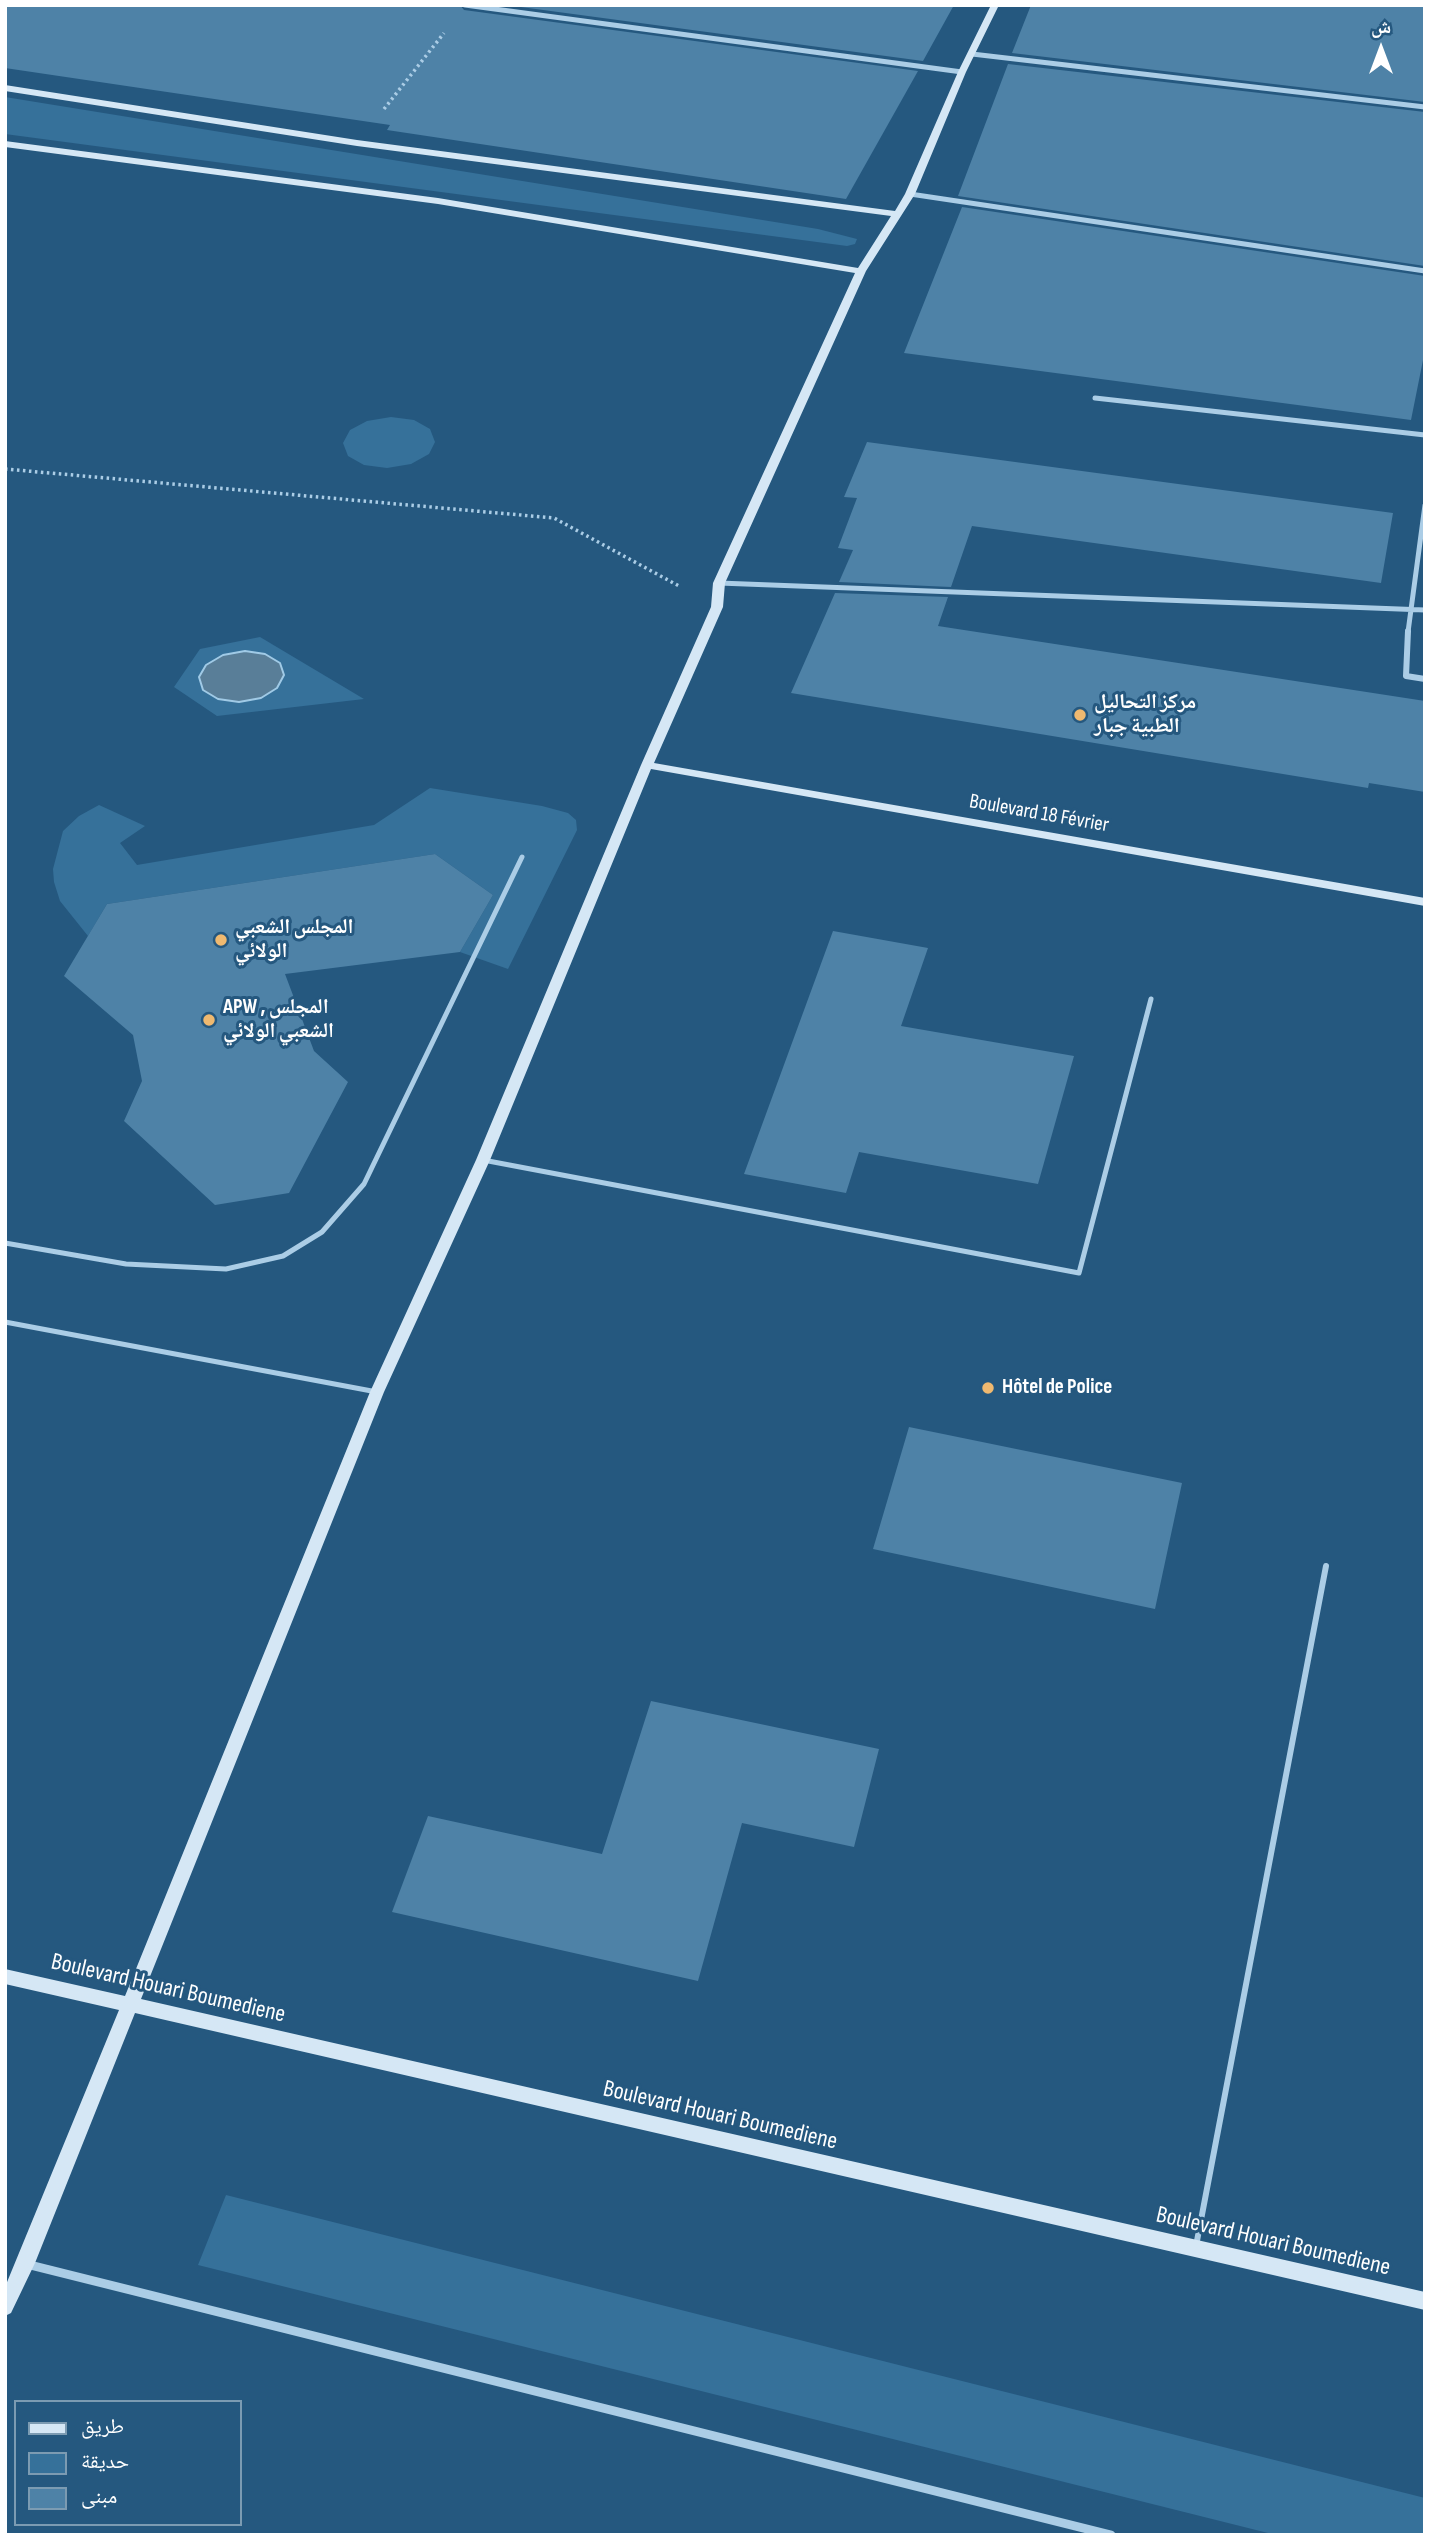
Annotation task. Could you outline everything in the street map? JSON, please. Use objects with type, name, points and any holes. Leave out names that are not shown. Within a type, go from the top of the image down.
[{"type":"main road","points":[[5,2307],[26,2263],[127,2006],[377,1392],[483,1160],[647,765],[717,607],[719,583],[861,271],[910,194],[962,72],[995,5]]},
{"type":"main road","points":[[5,88],[357,143],[898,214]]},
{"type":"main road","points":[[5,144],[438,201],[861,271]]},
{"type":"main road","name":"Boulevard 18 Février","points":[[647,765],[1425,902]]},
{"type":"main road","name":"Boulevard Houari Boumediene","points":[[5,1976],[1425,2301]]},
{"type":"street","points":[[466,5],[962,72]]},
{"type":"street","points":[[972,54],[1425,107]]},
{"type":"street","points":[[910,194],[1425,271]]},
{"type":"street","points":[[1095,398],[1425,435]]},
{"type":"street","points":[[1425,505],[1409,610],[1406,676],[1425,679]]},
{"type":"street","points":[[719,583],[1425,611]]},
{"type":"street","points":[[26,2263],[1111,2535]]},
{"type":"lane","points":[[5,1243],[126,1264],[226,1269],[283,1256],[322,1232],[365,1184],[522,857]]},
{"type":"lane","points":[[483,1160],[1079,1273],[1151,999]]},
{"type":"lane","points":[[5,1322],[377,1392]]},
{"type":"lane","points":[[1196,2249],[1326,1566]]},
{"type":"path","points":[[357,143],[466,5]]},
{"type":"path","points":[[5,470],[554,518],[717,607]]},
{"type":"green space","points":[[5,97],[818,229],[857,239],[855,244],[847,246],[5,134]]},
{"type":"green space","points":[[391,417],[414,420],[430,429],[435,442],[429,454],[411,464],[387,468],[364,465],[348,456],[343,443],[350,430],[367,421]]},
{"type":"green space","points":[[260,637],[364,699],[217,716],[174,687],[200,649]]},
{"type":"green space","points":[[430,788],[542,806],[568,813],[576,820],[577,830],[508,969],[460,952],[493,895],[435,854],[107,904],[88,936],[60,901],[54,882],[53,869],[63,831],[79,816],[99,805],[145,826],[120,843],[137,865],[374,825]]},
{"type":"green space","points":[[226,2195],[1425,2498],[1425,2535],[1276,2535],[198,2265]]},
{"type":"shaded area","points":[[245,651],[265,654],[280,663],[284,675],[277,688],[261,698],[239,702],[218,699],[203,690],[199,677],[206,665],[223,655]]},
{"type":"building","points":[[5,5],[460,5],[464,10],[918,71],[846,199],[387,130],[390,125],[5,68]]},
{"type":"building","points":[[506,5],[954,5],[923,61]]},
{"type":"building","points":[[1031,5],[1425,5],[1425,102],[1012,53]]},
{"type":"building","points":[[1008,64],[1425,112],[1425,266],[958,196]]},
{"type":"building","points":[[962,207],[1425,276],[1425,350],[1411,420],[904,353]]},
{"type":"building","points":[[867,442],[1393,513],[1381,583],[972,526],[951,587],[839,582],[853,550],[838,548],[857,498],[844,497]]},
{"type":"building","points":[[835,593],[948,597],[938,626],[1425,701],[1425,792],[1369,783],[1368,788],[791,693]]},
{"type":"building","name":"APW , المجلس الشعبي الولائي","points":[[435,854],[493,895],[460,952],[285,974],[314,1051],[348,1082],[289,1193],[215,1205],[124,1121],[142,1081],[133,1035],[64,976],[107,904]]},
{"type":"building","points":[[833,931],[928,948],[901,1026],[1074,1056],[1038,1184],[859,1152],[846,1193],[744,1174]]},
{"type":"building","points":[[909,1427],[1182,1483],[1155,1609],[873,1549]]},
{"type":"building","points":[[651,1701],[879,1749],[854,1847],[742,1823],[698,1981],[392,1912],[428,1816],[602,1854]]},
{"type":"place","name":"مركز التحاليل الطبية جبار","points":[[1080,715]]},
{"type":"place","name":"المجلس الشعبي الولائي","points":[[221,940]]},
{"type":"place","name":"APW , المجلس الشعبي الولائي","points":[[209,1020]]},
{"type":"place","name":"Hôtel de Police","points":[[988,1388]]}]
